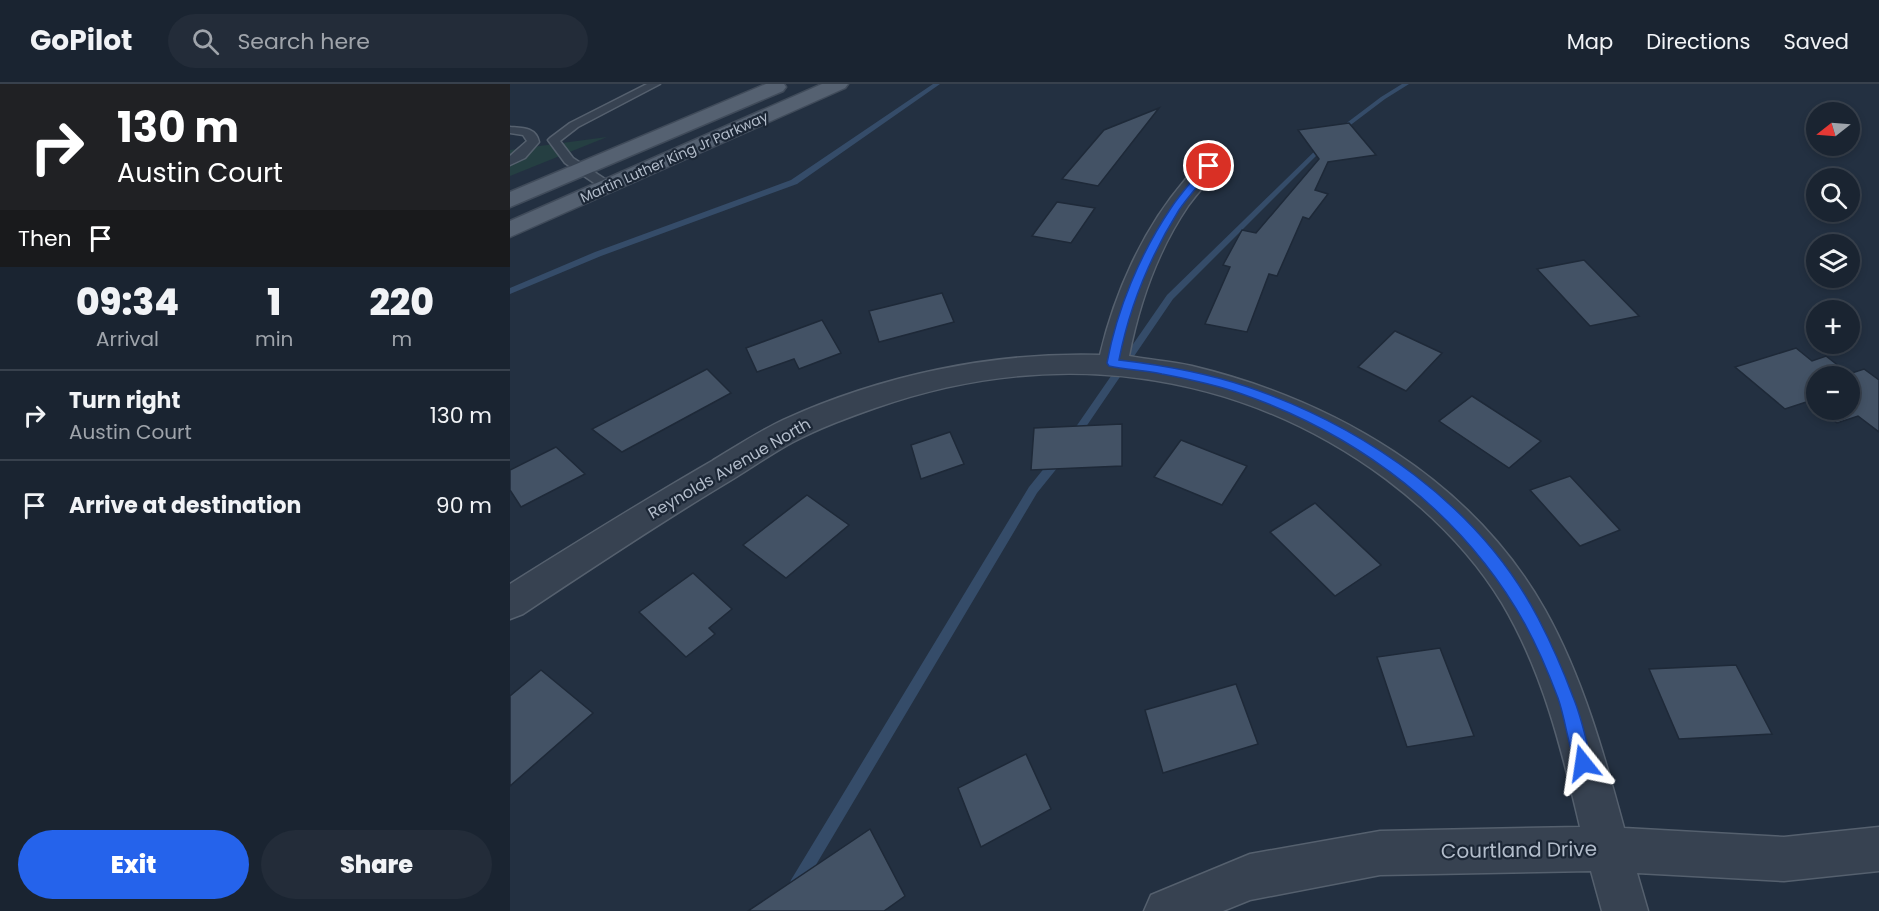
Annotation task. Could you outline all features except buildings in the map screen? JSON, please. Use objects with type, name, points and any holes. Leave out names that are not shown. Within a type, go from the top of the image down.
[{"type":"main road","name":"Martin Luther King Jr Parkway","points":[[510,200],[784,84]]},
{"type":"main road","name":"Martin Luther King Jr Parkway","points":[[510,230],[838,84]]},
{"type":"street","points":[[1113,363],[1118,337],[1148,257],[1175,208],[1209,166]]},
{"type":"street","name":"Reynolds Avenue North","points":[[510,603],[639,519],[808,422],[905,387],[953,375],[998,368],[1113,363],[1162,369],[1244,390],[1304,415],[1352,440],[1399,471],[1451,515],[1492,560],[1531,621],[1566,698],[1625,911]]},
{"type":"street","name":"Courtland Drive","points":[[1167,911],[1250,877],[1380,853],[1607,849],[1784,859],[1879,849]]},
{"type":"lane","points":[[510,161],[521,155],[533,142],[554,140],[574,125],[655,84]]},
{"type":"lane","points":[[510,130],[526,132],[532,136],[533,142]]},
{"type":"lane","points":[[554,140],[557,149],[564,157],[607,186]]},
{"type":"green space","points":[[607,137],[510,176],[510,150]]},
{"type":"waterway","points":[[510,291],[598,254],[794,182],[937,84]]},
{"type":"waterway","points":[[1338,132],[1383,98],[1406,84]]},
{"type":"waterway","points":[[1074,437],[1170,297],[1324,145]]},
{"type":"waterway","points":[[796,885],[1033,490],[1058,459]]},
{"type":"route","points":[[1209,166],[1175,208],[1148,257],[1118,337],[1113,363],[1162,369],[1204,379],[1244,390],[1304,415],[1352,440],[1399,471],[1451,515],[1492,560],[1531,621],[1566,698],[1583,763]]}]
